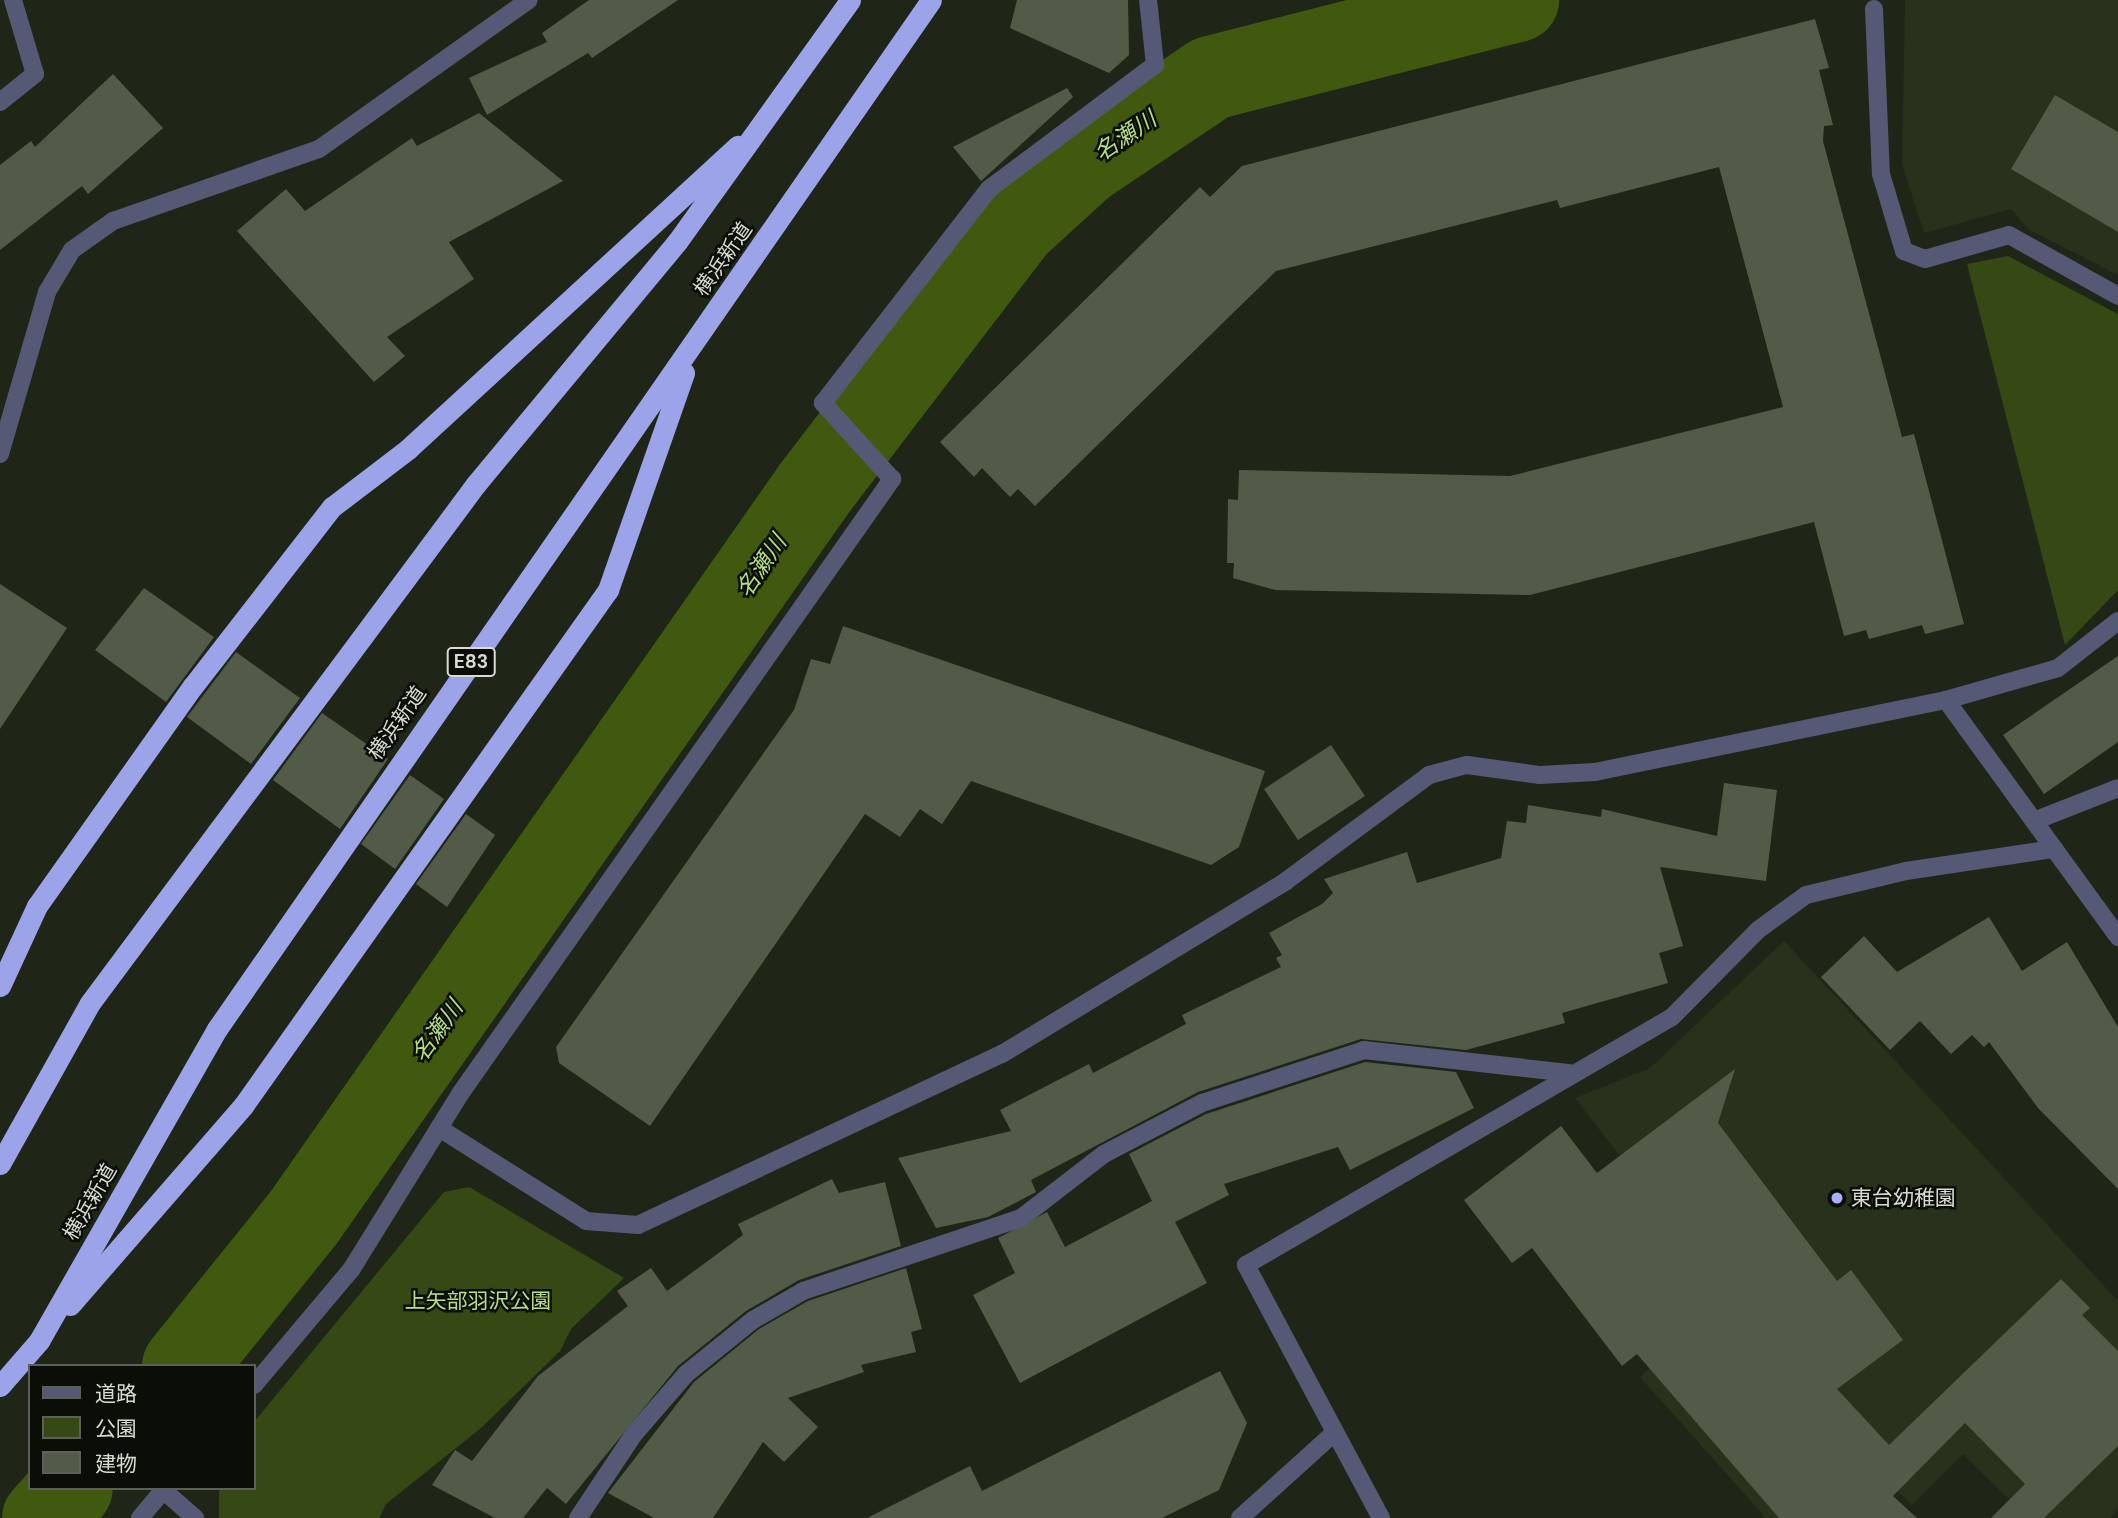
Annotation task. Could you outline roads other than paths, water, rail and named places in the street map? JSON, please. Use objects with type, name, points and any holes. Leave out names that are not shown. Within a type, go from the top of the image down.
[{"type":"highway","points":[[0,1164],[90,1003],[279,744],[476,484],[677,242],[774,113],[850,0]]},
{"type":"highway","name":"横浜新道","points":[[0,1387],[38,1341],[217,1029],[931,0]]},
{"type":"highway","points":[[0,986],[37,906],[194,686],[332,507],[408,449],[774,113]]},
{"type":"highway","points":[[38,1341],[243,1106],[608,590],[692,347]]},
{"type":"street","points":[[0,102],[35,74],[13,0]]},
{"type":"street","points":[[0,454],[47,292],[72,250],[113,221],[319,149],[529,0]]},
{"type":"street","points":[[256,1383],[351,1270],[439,1128],[892,479],[823,402],[989,189],[1155,65],[1148,0]]},
{"type":"street","points":[[1874,9],[1881,174],[1904,251],[1925,259],[2009,235],[2118,296]]},
{"type":"street","points":[[0,391],[15,403]]},
{"type":"street","points":[[439,1128],[586,1221],[638,1225],[1002,1054],[1286,881],[1429,775],[1467,765],[1541,775],[1595,772],[1946,700],[2058,668],[2118,621]]},
{"type":"street","points":[[1946,700],[2118,937]]},
{"type":"street","points":[[2034,821],[2118,788]]},
{"type":"street","points":[[1381,1518],[1332,1435],[1246,1265],[1570,1073],[1672,1017],[1758,930],[1806,895],[1906,871],[2054,849]]},
{"type":"street","points":[[578,1518],[634,1434],[686,1374],[753,1320],[803,1292],[1021,1218],[1104,1154],[1202,1103],[1364,1050],[1570,1073]]},
{"type":"street","points":[[1240,1518],[1332,1435]]},
{"type":"street","points":[[140,1518],[163,1490]]},
{"type":"street","points":[[165,1490],[195,1518]]},
{"type":"waterway","name":"名瀬川","points":[[186,1364],[302,1220],[814,489],[1015,226],[1083,164],[1211,78],[1517,0]]},
{"type":"waterway","name":"名瀬川","points":[[44,1518],[69,1490]]},
{"type":"place","name":"東台幼稚園","points":[[1837,1198]]},
{"type":"park label","name":"上矢部羽沢公園","points":[[478,1301]]}]
